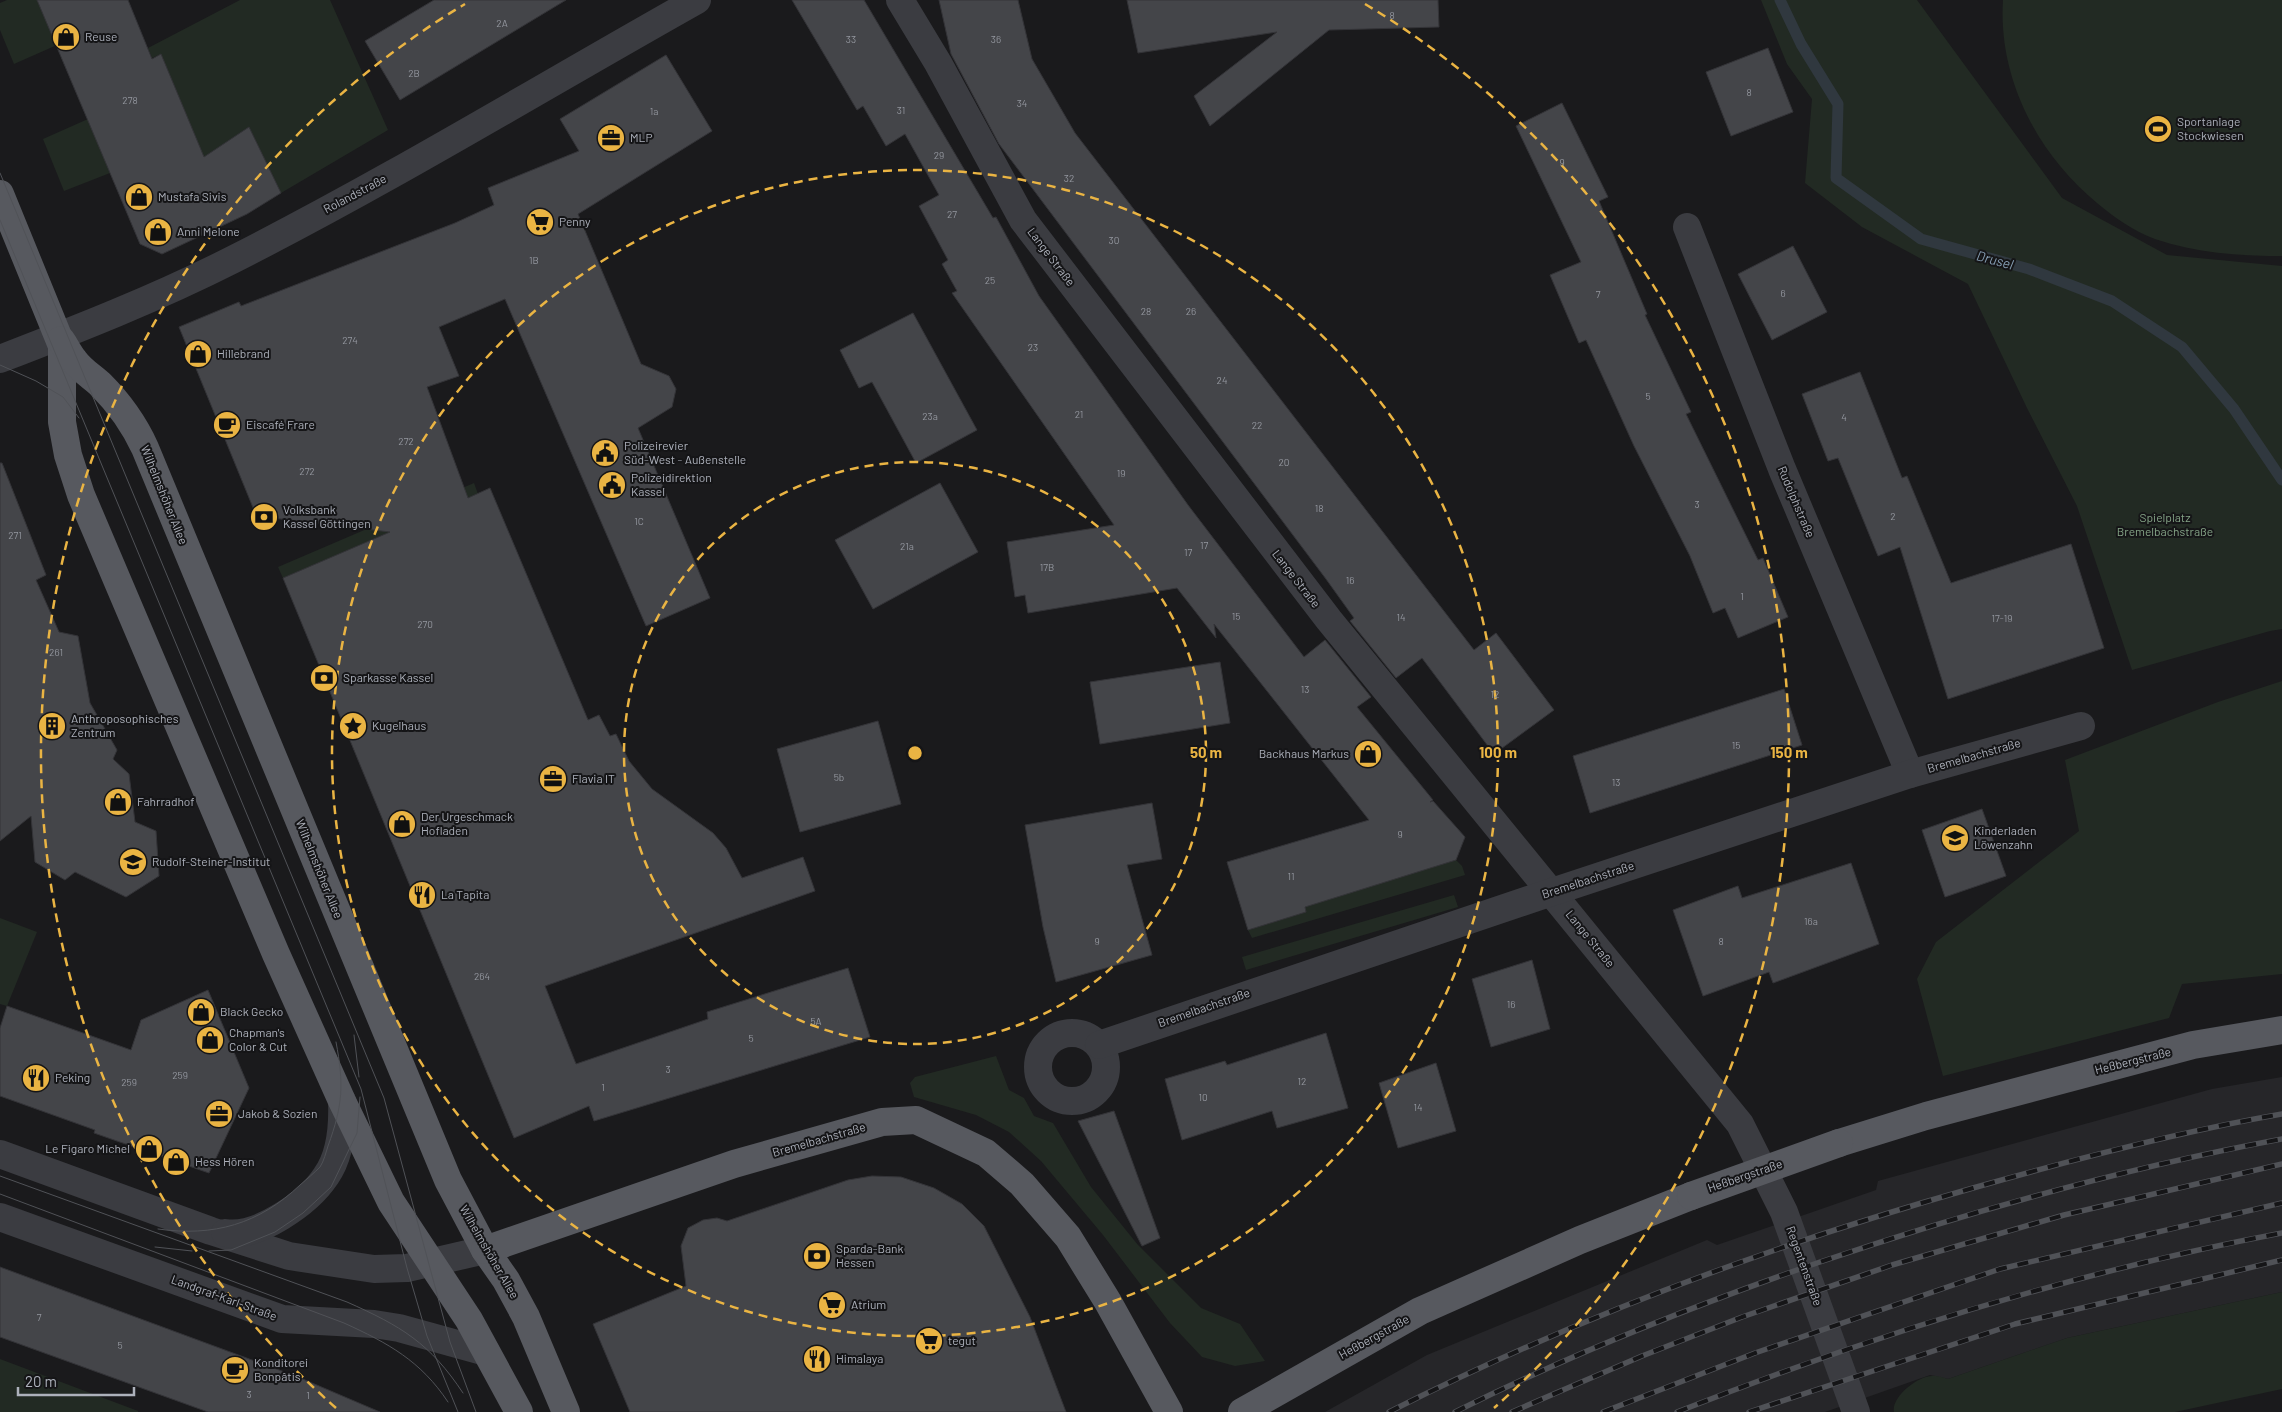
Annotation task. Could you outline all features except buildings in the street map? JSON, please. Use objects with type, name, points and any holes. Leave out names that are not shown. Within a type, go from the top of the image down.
[{"type":"main road","name":"Wilhelmshöher Allee","points":[[0,194],[59,337],[72,358],[120,407],[135,427],[145,448],[448,1180],[485,1250],[506,1280],[526,1317],[566,1412]]},
{"type":"main road","name":"Wilhelmshöher Allee","points":[[59,337],[63,369],[62,422],[68,455],[81,495],[272,945],[342,1101],[391,1202],[469,1320],[519,1412]]},
{"type":"main road","name":"Heßbergstraße","points":[[1242,1412],[1420,1311],[1580,1240],[1691,1196],[1839,1144],[1926,1116],[2193,1045],[2282,1030]]},
{"type":"main road","name":"Bremelbachstraße","points":[[485,1250],[734,1164],[882,1122],[916,1120],[986,1153],[1022,1184],[1045,1210],[1068,1237],[1108,1302],[1169,1412]]},
{"type":"street","name":"Rolandstraße","points":[[0,359],[59,337],[231,260],[392,174],[697,0]]},
{"type":"street","name":"Lange Straße","points":[[900,0],[938,63],[1022,220],[1328,620],[1740,1124]]},
{"type":"street","name":"Rudolphstraße","points":[[1687,227],[1782,470],[1910,774]]},
{"type":"street","name":"Bremelbachstraße","points":[[1098,1044],[1910,774],[2081,726]]},
{"type":"street","points":[[211,1231],[231,1234],[256,1230],[283,1216],[326,1177],[340,1138],[343,1120],[342,1101]]},
{"type":"street","name":"Regentenstraße","points":[[1740,1124],[1784,1212],[1856,1412]]},
{"type":"street","points":[[0,1154],[211,1231],[289,1256],[374,1269],[407,1268],[432,1263]]},
{"type":"street","name":"Landgraf-Karl-Straße","points":[[0,1217],[282,1320],[374,1324],[399,1328],[486,1352]]},
{"type":"street","name":"Bremelbachstraße","points":[[432,1263],[485,1250]]},
{"type":"shaded area","points":[[2282,1077],[2282,1292],[2067,1338],[1948,1379],[1930,1375],[1825,1412],[1325,1412],[1427,1355],[1707,1240],[1717,1245],[1876,1190],[1878,1181],[2212,1089]]},
{"type":"green space","points":[[7,0],[37,0],[57,45],[14,64],[0,30],[0,3]]},
{"type":"green space","points":[[240,0],[330,0],[388,130],[281,193],[249,127],[207,155],[210,164],[185,176],[195,136],[161,54],[152,58],[148,48]]},
{"type":"green space","name":"Spielplatz Bremelbachstraße","points":[[1761,0],[1917,0],[2062,198],[2167,255],[2282,266],[2282,629],[2132,670],[2077,506],[2027,408],[1968,284],[1862,227],[1805,183],[1812,99],[1787,64]]},
{"type":"green space","name":"Sportanlage Stockwiesen","points":[[2003,0],[2282,0],[2282,256],[2217,253],[2170,244],[2131,228],[2097,203],[2056,161],[2040,138],[2026,112],[2015,86],[2007,58],[2003,29]]},
{"type":"green space","points":[[88,119],[110,173],[64,191],[43,139]]},
{"type":"green space","points":[[474,483],[478,494],[283,578],[278,567]]},
{"type":"green space","points":[[2282,681],[2282,974],[2182,984],[2169,1018],[1943,1076],[1917,979],[1936,942],[2079,831],[2065,760],[2218,702]]},
{"type":"green space","points":[[1456,860],[1462,866],[1465,875],[1252,938],[1248,930],[1306,912],[1305,906]]},
{"type":"green space","points":[[1454,895],[1458,907],[1246,970],[1242,957]]},
{"type":"green space","points":[[0,918],[37,932],[7,1006],[0,1004]]},
{"type":"green space","points":[[996,1056],[1009,1090],[1024,1098],[1034,1116],[1053,1123],[1091,1187],[1138,1245],[1201,1308],[1240,1324],[1265,1361],[1235,1366],[1202,1357],[1170,1323],[1103,1235],[1041,1161],[1009,1132],[976,1115],[914,1097],[910,1083],[915,1077]]},
{"type":"green space","points":[[2282,1292],[2282,1389],[2175,1412],[1894,1412],[1894,1406],[1901,1394],[1913,1383],[1926,1377],[1936,1376],[1948,1379],[2067,1338]]},
{"type":"green space","points":[[0,1359],[138,1411],[138,1412],[0,1412]]},
{"type":"waterway","name":"Drusel","points":[[1780,0],[1801,44],[1838,104],[1836,178],[1921,239],[2029,269],[2112,301],[2182,347],[2234,409],[2282,480]]},
{"type":"tram line","points":[[0,173],[384,1098],[450,1342],[476,1412]]},
{"type":"tram line","points":[[0,220],[361,1089],[407,1268],[427,1336],[458,1412]]},
{"type":"tram line","points":[[0,365],[36,381],[63,397],[79,418]]},
{"type":"tram line","points":[[354,1035],[359,1077]]},
{"type":"tram line","points":[[158,1229],[198,1231],[235,1225],[268,1209],[320,1167],[337,1118],[341,1094],[336,1042]]},
{"type":"tram line","points":[[209,1251],[231,1250],[275,1232],[303,1213],[331,1187],[357,1133],[360,1097]]},
{"type":"tram line","points":[[0,1176],[347,1302],[383,1319],[413,1338],[439,1361],[463,1393]]},
{"type":"tram line","points":[[0,1194],[344,1323],[389,1346],[415,1364],[427,1375],[448,1402]]},
{"type":"tram line","points":[[155,1247],[192,1251]]},
{"type":"railway","points":[[1389,1412],[1530,1345],[1603,1315],[1675,1286],[1823,1234],[1973,1188],[2088,1157],[2204,1129],[2282,1114]]},
{"type":"railway","points":[[1455,1412],[1499,1390],[1635,1331],[1727,1295],[1877,1243],[1991,1208],[2107,1177],[2282,1139]]},
{"type":"railway","points":[[1512,1412],[1642,1356],[1742,1317],[1892,1265],[2064,1215],[2282,1164]]},
{"type":"railway","points":[[1603,1412],[1755,1353],[2000,1269],[2282,1203]]},
{"type":"railway","points":[[1677,1412],[1825,1357],[1975,1308],[2127,1267],[2282,1233]]},
{"type":"railway","points":[[1749,1412],[2015,1324],[2282,1260]]},
{"type":"place","name":"Reuse","points":[[66,37]]},
{"type":"place","name":"Sportanlage Stockwiesen","points":[[2158,129]]},
{"type":"place","name":"MLP","points":[[611,138]]},
{"type":"place","name":"Mustafa Sivis","points":[[139,197]]},
{"type":"place","name":"Penny","points":[[540,222]]},
{"type":"place","name":"Anni Melone","points":[[158,232]]},
{"type":"place","name":"Hillebrand","points":[[198,354]]},
{"type":"place","name":"Eiscafé Frare","points":[[227,425]]},
{"type":"place","name":"Polizeirevier Süd-West - Außenstelle","points":[[605,453]]},
{"type":"place","name":"Polizeidirektion Kassel","points":[[612,485]]},
{"type":"place","name":"Volksbank Kassel Göttingen","points":[[264,517]]},
{"type":"place","name":"Sparkasse Kassel","points":[[324,678]]},
{"type":"place","name":"Anthroposophisches Zentrum","points":[[52,726]]},
{"type":"place","name":"Kugelhaus","points":[[353,726]]},
{"type":"place","name":"Backhaus Markus","points":[[1368,754]]},
{"type":"place","name":"Flavia IT","points":[[553,779]]},
{"type":"place","name":"Fahrradhof","points":[[118,802]]},
{"type":"place","name":"Der Urgeschmack Hofladen","points":[[402,824]]},
{"type":"place","name":"Kinderladen Löwenzahn","points":[[1955,838]]},
{"type":"place","name":"Rudolf-Steiner-Institut","points":[[133,862]]},
{"type":"place","name":"La Tapita","points":[[422,895]]},
{"type":"place","name":"Black Gecko","points":[[201,1012]]},
{"type":"place","name":"Chapman's Color & Cut","points":[[210,1040]]},
{"type":"place","name":"Peking","points":[[36,1078]]},
{"type":"place","name":"Jakob & Sozien","points":[[219,1114]]},
{"type":"place","name":"Le Figaro Michel","points":[[149,1149]]},
{"type":"place","name":"Hess Hören","points":[[176,1162]]},
{"type":"place","name":"Sparda-Bank Hessen","points":[[817,1256]]},
{"type":"place","name":"Atrium","points":[[832,1305]]},
{"type":"place","name":"tegut","points":[[929,1341]]},
{"type":"place","name":"Himalaya","points":[[817,1359]]},
{"type":"place","name":"Konditorei Bonpâtis","points":[[235,1370]]}]
